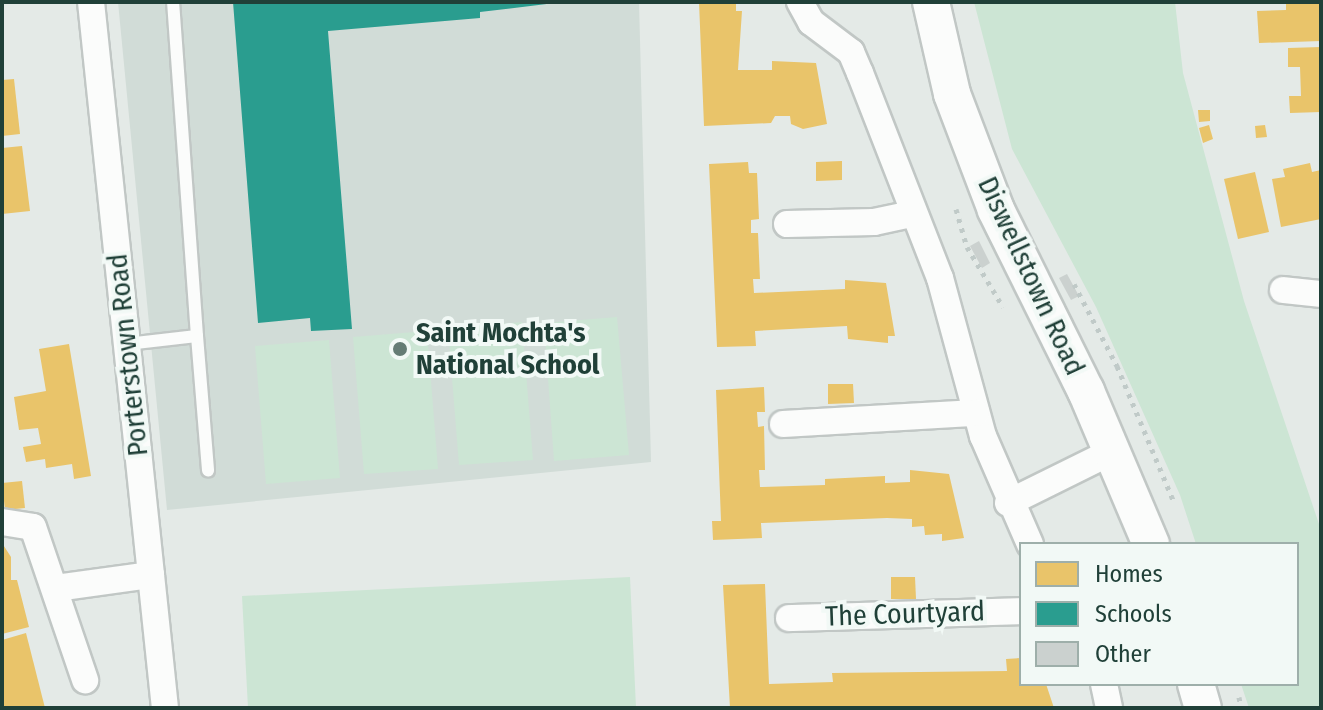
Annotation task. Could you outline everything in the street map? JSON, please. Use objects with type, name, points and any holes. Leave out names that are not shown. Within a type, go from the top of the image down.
[{"type":"street","name":"Porterstown Road","points":[[91,2],[165,708]]},
{"type":"street","points":[[800,2],[811,22],[851,52],[912,214],[940,278],[976,413],[1008,503],[1029,542]]},
{"type":"street","name":"Diswellstown Road","points":[[931,2],[952,94],[996,210],[1113,451],[1150,542]]},
{"type":"street","points":[[787,224],[874,222],[912,214]]},
{"type":"street","points":[[1283,290],[1320,302]]},
{"type":"street","points":[[783,424],[976,413]]},
{"type":"street","points":[[1008,503],[1113,451]]},
{"type":"street","points":[[2,522],[33,527],[85,680]]},
{"type":"street","points":[[56,588],[151,575]]},
{"type":"street","name":"The Courtyard","points":[[789,618],[1019,611]]},
{"type":"street","points":[[1104,686],[1109,708]]},
{"type":"street","points":[[1197,686],[1203,708]]},
{"type":"lane","points":[[173,2],[208,471]]},
{"type":"lane","points":[[127,344],[197,336]]},
{"type":"path","points":[[1070,276],[1117,366],[1179,516]]},
{"type":"shaded area","name":"Saint Mochta's National School","points":[[118,2],[639,2],[651,462],[167,510]]},
{"type":"green space","points":[[974,2],[1175,2],[1183,73],[1244,301],[1321,530],[1321,708],[1249,708],[1242,686],[1299,686],[1299,542],[1195,542],[1180,495],[1096,307],[1012,149]]},
{"type":"green space","points":[[617,317],[629,455],[554,461],[544,323]]},
{"type":"green space","points":[[522,322],[533,460],[459,465],[448,328]]},
{"type":"green space","points":[[427,331],[438,469],[364,474],[353,337]]},
{"type":"green space","points":[[329,340],[340,478],[266,484],[255,346]]},
{"type":"green space","points":[[630,577],[636,708],[248,708],[242,596]]},
{"type":"building: Homes","points":[[699,2],[736,2],[736,11],[742,11],[738,70],[772,70],[772,61],[816,63],[827,124],[803,129],[791,124],[790,116],[775,116],[771,123],[704,126]]},
{"type":"building: Homes","points":[[1286,2],[1321,2],[1321,41],[1259,43],[1257,11],[1286,10]]},
{"type":"building: Homes","points":[[1321,47],[1321,112],[1290,113],[1289,96],[1301,96],[1300,67],[1288,67],[1288,48]]},
{"type":"building: Homes","points":[[14,79],[20,134],[2,136],[2,80]]},
{"type":"building: Homes","points":[[1198,110],[1210,110],[1210,121],[1199,122]]},
{"type":"building: Homes","points":[[1209,125],[1213,139],[1203,143],[1199,128]]},
{"type":"building: Homes","points":[[1265,125],[1267,137],[1256,138],[1255,126]]},
{"type":"building: Homes","points":[[22,146],[30,211],[2,214],[2,148]]},
{"type":"building: Homes","points":[[842,161],[842,180],[816,181],[816,162]]},
{"type":"building: Homes","points":[[748,162],[749,173],[757,173],[759,219],[751,220],[751,233],[758,233],[760,279],[753,279],[754,293],[845,289],[845,280],[886,283],[895,336],[888,336],[888,343],[848,339],[847,326],[755,331],[756,346],[717,347],[709,164]]},
{"type":"building: Homes","points":[[1310,163],[1312,172],[1321,170],[1321,219],[1281,227],[1272,179],[1285,177],[1283,169]]},
{"type":"building: Homes","points":[[1255,172],[1269,232],[1238,239],[1224,179]]},
{"type":"building: Homes","points":[[69,344],[91,476],[74,479],[72,464],[46,468],[45,459],[26,462],[23,447],[41,444],[38,428],[19,430],[14,397],[46,391],[39,349]]},
{"type":"building: Homes","points":[[828,384],[853,384],[854,403],[828,404]]},
{"type":"building: Homes","points":[[764,387],[765,412],[757,412],[758,427],[764,426],[765,470],[759,470],[760,487],[825,485],[825,479],[885,476],[885,483],[910,482],[910,470],[949,474],[964,538],[942,541],[942,534],[925,535],[924,526],[912,527],[912,519],[887,518],[761,523],[762,538],[713,540],[712,521],[721,521],[716,390]]},
{"type":"building: Homes","points":[[22,481],[25,508],[5,510],[2,483]]},
{"type":"building: Homes","points":[[2,543],[11,557],[11,580],[17,580],[29,627],[2,634]]},
{"type":"building: Homes","points":[[891,577],[915,577],[916,599],[891,599]]},
{"type":"building: Homes","points":[[765,584],[769,684],[833,682],[832,673],[1007,671],[1006,659],[1019,658],[1019,686],[1047,686],[1054,708],[730,708],[723,585]]},
{"type":"building: Homes","points":[[26,633],[45,708],[2,708],[2,640]]},
{"type":"building: Schools","points":[[233,2],[563,2],[480,12],[480,18],[328,31],[352,329],[311,331],[310,318],[258,323]]},
{"type":"building: Other","points":[[979,241],[990,263],[982,268],[970,246]]},
{"type":"building: Other","points":[[1067,274],[1079,296],[1071,300],[1059,278]]},
{"type":"place","name":"Saint Mochta's National School","points":[[400,349]]}]
